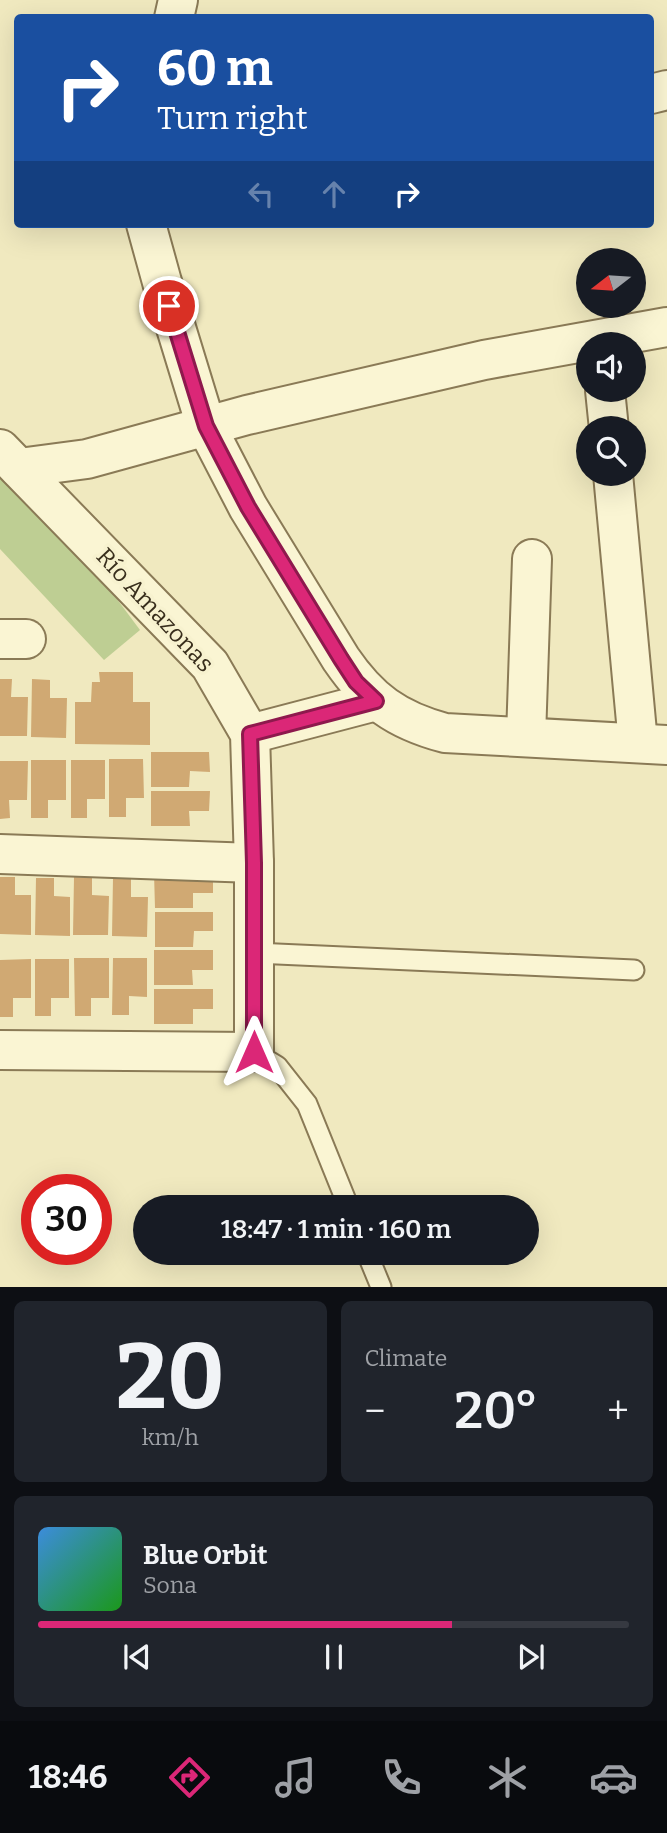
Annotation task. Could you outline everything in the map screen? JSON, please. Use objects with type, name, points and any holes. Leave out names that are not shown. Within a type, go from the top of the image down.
[{"type":"street","points":[[147,228],[206,426],[248,507],[356,682],[376,701],[399,717],[421,727],[445,733],[653,744],[615,486]]},
{"type":"street","points":[[643,332],[667,327]]},
{"type":"street","points":[[10,458],[86,459],[206,426],[484,360],[576,345]]},
{"type":"street","name":"Río Amazonas","points":[[10,458],[210,665],[250,734],[254,863],[254,1052]]},
{"type":"street","points":[[527,737],[533,559]]},
{"type":"street","points":[[250,734],[376,701]]},
{"type":"street","points":[[0,854],[254,863]]},
{"type":"street","points":[[0,1050],[254,1052]]},
{"type":"lane","points":[[255,953],[634,970]]},
{"type":"lane","points":[[254,1052],[277,1066],[307,1104],[344,1195]]},
{"type":"lane","points":[[372,1265],[381,1287]]},
{"type":"green space","points":[[0,461],[19,468],[140,630],[104,660],[0,549]]},
{"type":"building","points":[[99,672],[133,672],[133,702],[150,702],[150,745],[75,744],[75,702],[91,702],[92,682],[100,682]]},
{"type":"building","points":[[0,679],[12,679],[11,697],[28,697],[27,736],[0,736]]},
{"type":"building","points":[[32,679],[50,680],[50,698],[67,698],[66,738],[31,737]]},
{"type":"building","points":[[151,752],[209,752],[210,772],[190,771],[189,787],[151,787]]},
{"type":"building","points":[[109,759],[143,759],[144,798],[126,798],[126,817],[109,817]]},
{"type":"building","points":[[31,760],[66,760],[66,800],[48,800],[48,818],[31,818]]},
{"type":"building","points":[[71,760],[105,760],[105,799],[87,799],[87,818],[71,818]]},
{"type":"building","points":[[0,761],[28,761],[27,800],[9,800],[10,818],[0,819]]},
{"type":"building","points":[[151,791],[210,791],[209,811],[189,811],[190,826],[151,826]]},
{"type":"building","points":[[213,872],[213,893],[193,893],[193,908],[155,908],[154,873]]},
{"type":"building","points":[[0,877],[15,877],[15,895],[31,895],[31,935],[0,934]]},
{"type":"building","points":[[74,877],[92,878],[92,895],[109,896],[108,935],[73,935]]},
{"type":"building","points":[[36,878],[54,878],[54,896],[70,897],[70,936],[35,935]]},
{"type":"building","points":[[113,878],[131,879],[131,897],[148,897],[147,937],[112,936]]},
{"type":"building","points":[[155,912],[213,912],[213,931],[194,931],[193,947],[155,947]]},
{"type":"building","points":[[154,950],[213,950],[213,970],[192,970],[193,985],[154,985]]},
{"type":"building","points":[[74,958],[109,958],[109,998],[91,998],[91,1016],[75,1016]]},
{"type":"building","points":[[113,958],[147,958],[147,997],[129,996],[129,1015],[112,1015]]},
{"type":"building","points":[[31,959],[31,998],[13,998],[13,1017],[0,1017],[0,960]]},
{"type":"building","points":[[35,959],[69,959],[69,998],[51,998],[51,1016],[35,1016]]},
{"type":"building","points":[[154,989],[213,989],[213,1009],[193,1009],[193,1024],[154,1024]]},
{"type":"route","points":[[169,306],[206,426],[248,507],[356,682],[376,701],[250,734],[254,863],[254,1052]]}]
